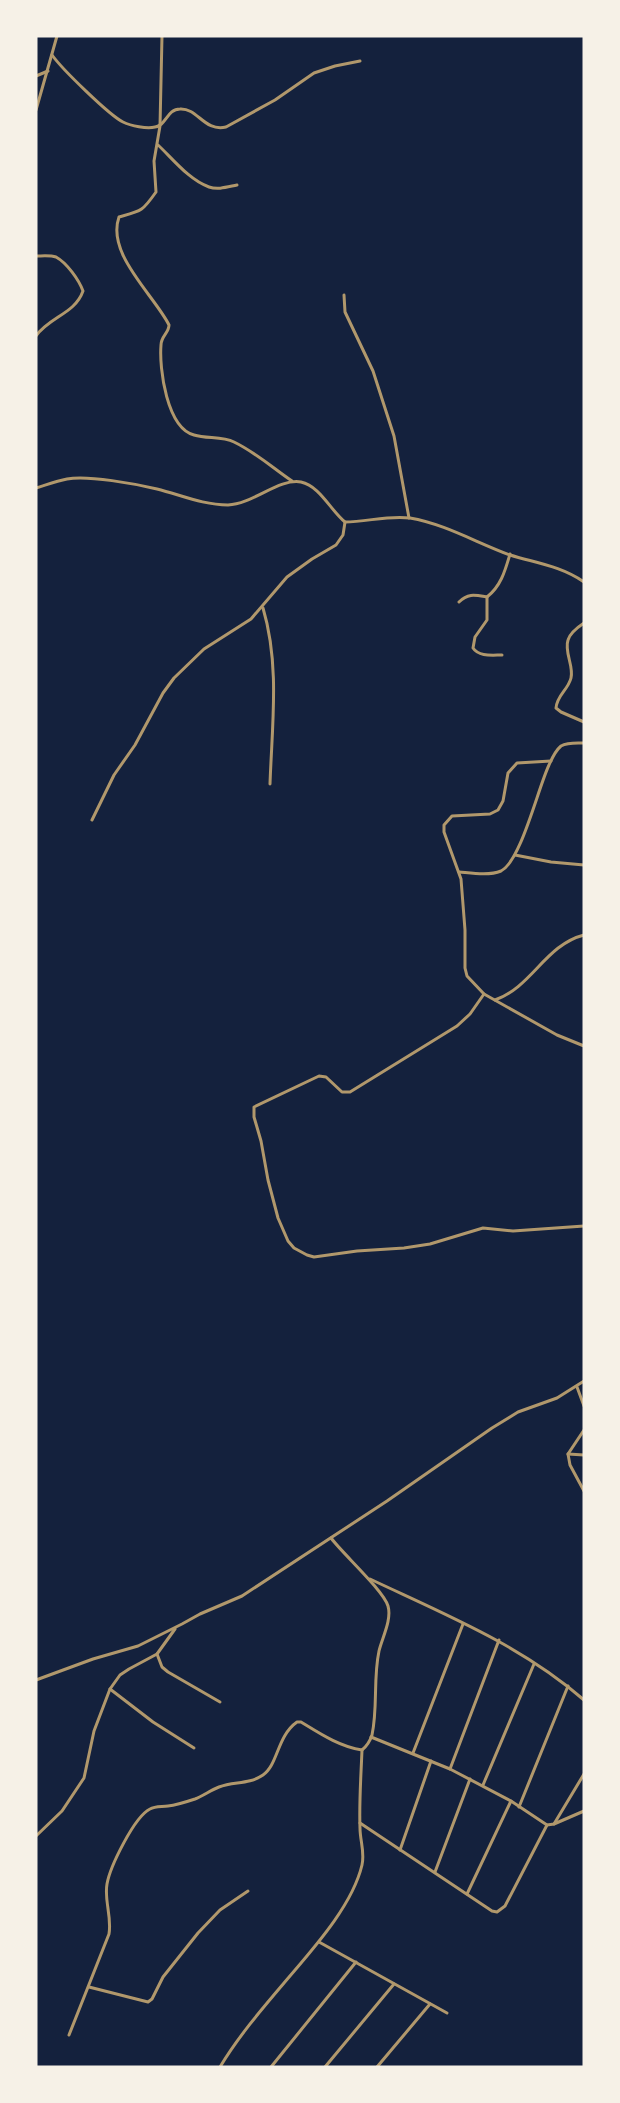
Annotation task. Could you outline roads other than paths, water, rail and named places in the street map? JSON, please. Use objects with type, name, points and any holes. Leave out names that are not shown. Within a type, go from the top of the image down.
[{"type":"street","points":[[36,110],[57,36]]},
{"type":"street","points":[[162,36],[160,126],[154,161],[156,192],[139,212],[119,218],[118,240],[124,256],[170,325],[162,337],[160,347],[166,394],[177,425],[195,436],[233,441],[293,482]]},
{"type":"street","points":[[52,56],[120,120],[126,123],[147,127],[160,126],[171,112],[180,109],[186,110],[218,129],[226,128],[275,100],[314,72],[360,61]]},
{"type":"street","points":[[36,76],[48,71]]},
{"type":"street","points":[[158,145],[198,182],[210,187],[221,188],[237,185]]},
{"type":"street","points":[[36,256],[48,256],[62,262],[79,282],[83,291],[74,306],[40,330],[36,336]]},
{"type":"street","points":[[344,295],[345,312],[373,371],[394,436],[409,518]]},
{"type":"street","points":[[36,488],[71,478],[100,480],[156,489],[204,503],[225,505],[245,502],[293,482],[302,482],[313,489],[345,522],[383,518],[409,518],[427,522],[510,555],[564,570],[584,582]]},
{"type":"street","points":[[92,820],[103,795],[135,745],[163,693],[204,649],[252,619],[287,577],[336,545],[343,535],[345,522]]},
{"type":"street","points":[[502,655],[480,654],[473,648],[475,637],[488,620],[487,597],[499,583],[510,555]]},
{"type":"street","points":[[459,602],[470,595],[487,597]]},
{"type":"street","points":[[263,608],[270,632],[272,650],[273,727],[270,784]]},
{"type":"street","points":[[584,623],[571,634],[568,640],[572,669],[571,680],[557,700],[556,708],[584,722]]},
{"type":"street","points":[[459,872],[499,872],[507,866],[515,855],[554,753],[564,744],[584,743]]},
{"type":"street","points":[[551,761],[517,763],[507,773],[503,801],[498,810],[490,814],[458,814],[447,819],[444,832],[461,879],[467,976],[483,994],[557,1035],[584,1046]]},
{"type":"street","points":[[515,855],[584,865]]},
{"type":"street","points":[[495,1000],[514,991],[559,947],[570,939],[584,935]]},
{"type":"street","points":[[483,994],[470,1014],[458,1026],[350,1092],[342,1092],[326,1077],[319,1076],[254,1107],[254,1117],[268,1180],[278,1218],[288,1241],[294,1248],[314,1257],[419,1246],[483,1228],[513,1231],[584,1226]]},
{"type":"street","points":[[36,1680],[93,1659],[138,1646],[200,1614],[242,1596],[492,1428],[518,1412],[557,1398],[584,1382]]},
{"type":"street","points":[[577,1387],[584,1406]]},
{"type":"street","points":[[584,1430],[568,1454],[570,1465],[584,1491]]},
{"type":"street","points":[[568,1454],[584,1455]]},
{"type":"street","points":[[220,2067],[267,2002],[318,1942],[345,1904],[362,1865],[364,1851],[360,1823],[362,1750],[371,1737],[376,1710],[375,1686],[379,1653],[388,1619],[388,1606],[367,1578],[331,1538]]},
{"type":"street","points":[[367,1578],[499,1640],[568,1686],[584,1700]]},
{"type":"street","points":[[412,1753],[463,1624]]},
{"type":"street","points":[[36,1836],[62,1811],[84,1778],[93,1731],[110,1689],[120,1675],[157,1654],[176,1628]]},
{"type":"street","points":[[450,1769],[499,1640]]},
{"type":"street","points":[[157,1654],[162,1667],[168,1672],[220,1702]]},
{"type":"street","points":[[483,1785],[534,1664]]},
{"type":"street","points":[[519,1807],[568,1686]]},
{"type":"street","points":[[110,1689],[153,1722],[194,1748]]},
{"type":"street","points":[[69,2035],[109,1934],[111,1922],[105,1893],[107,1882],[117,1854],[147,1811],[198,1798],[219,1786],[242,1784],[264,1775],[272,1767],[276,1752],[286,1734],[297,1722],[337,1742],[362,1750]]},
{"type":"street","points":[[371,1737],[483,1785],[547,1824],[554,1824],[584,1811]]},
{"type":"street","points":[[400,1850],[431,1761]]},
{"type":"street","points":[[554,1824],[584,1774]]},
{"type":"street","points":[[435,1872],[470,1779]]},
{"type":"street","points":[[467,1894],[511,1801]]},
{"type":"street","points":[[360,1823],[492,1911],[497,1912],[505,1906],[547,1824]]},
{"type":"street","points":[[89,1987],[148,2002],[198,1933],[220,1910],[248,1891]]},
{"type":"street","points":[[318,1942],[447,2013]]},
{"type":"street","points":[[271,2067],[356,1962]]},
{"type":"street","points":[[325,2067],[394,1984]]},
{"type":"street","points":[[377,2067],[430,2004]]}]
